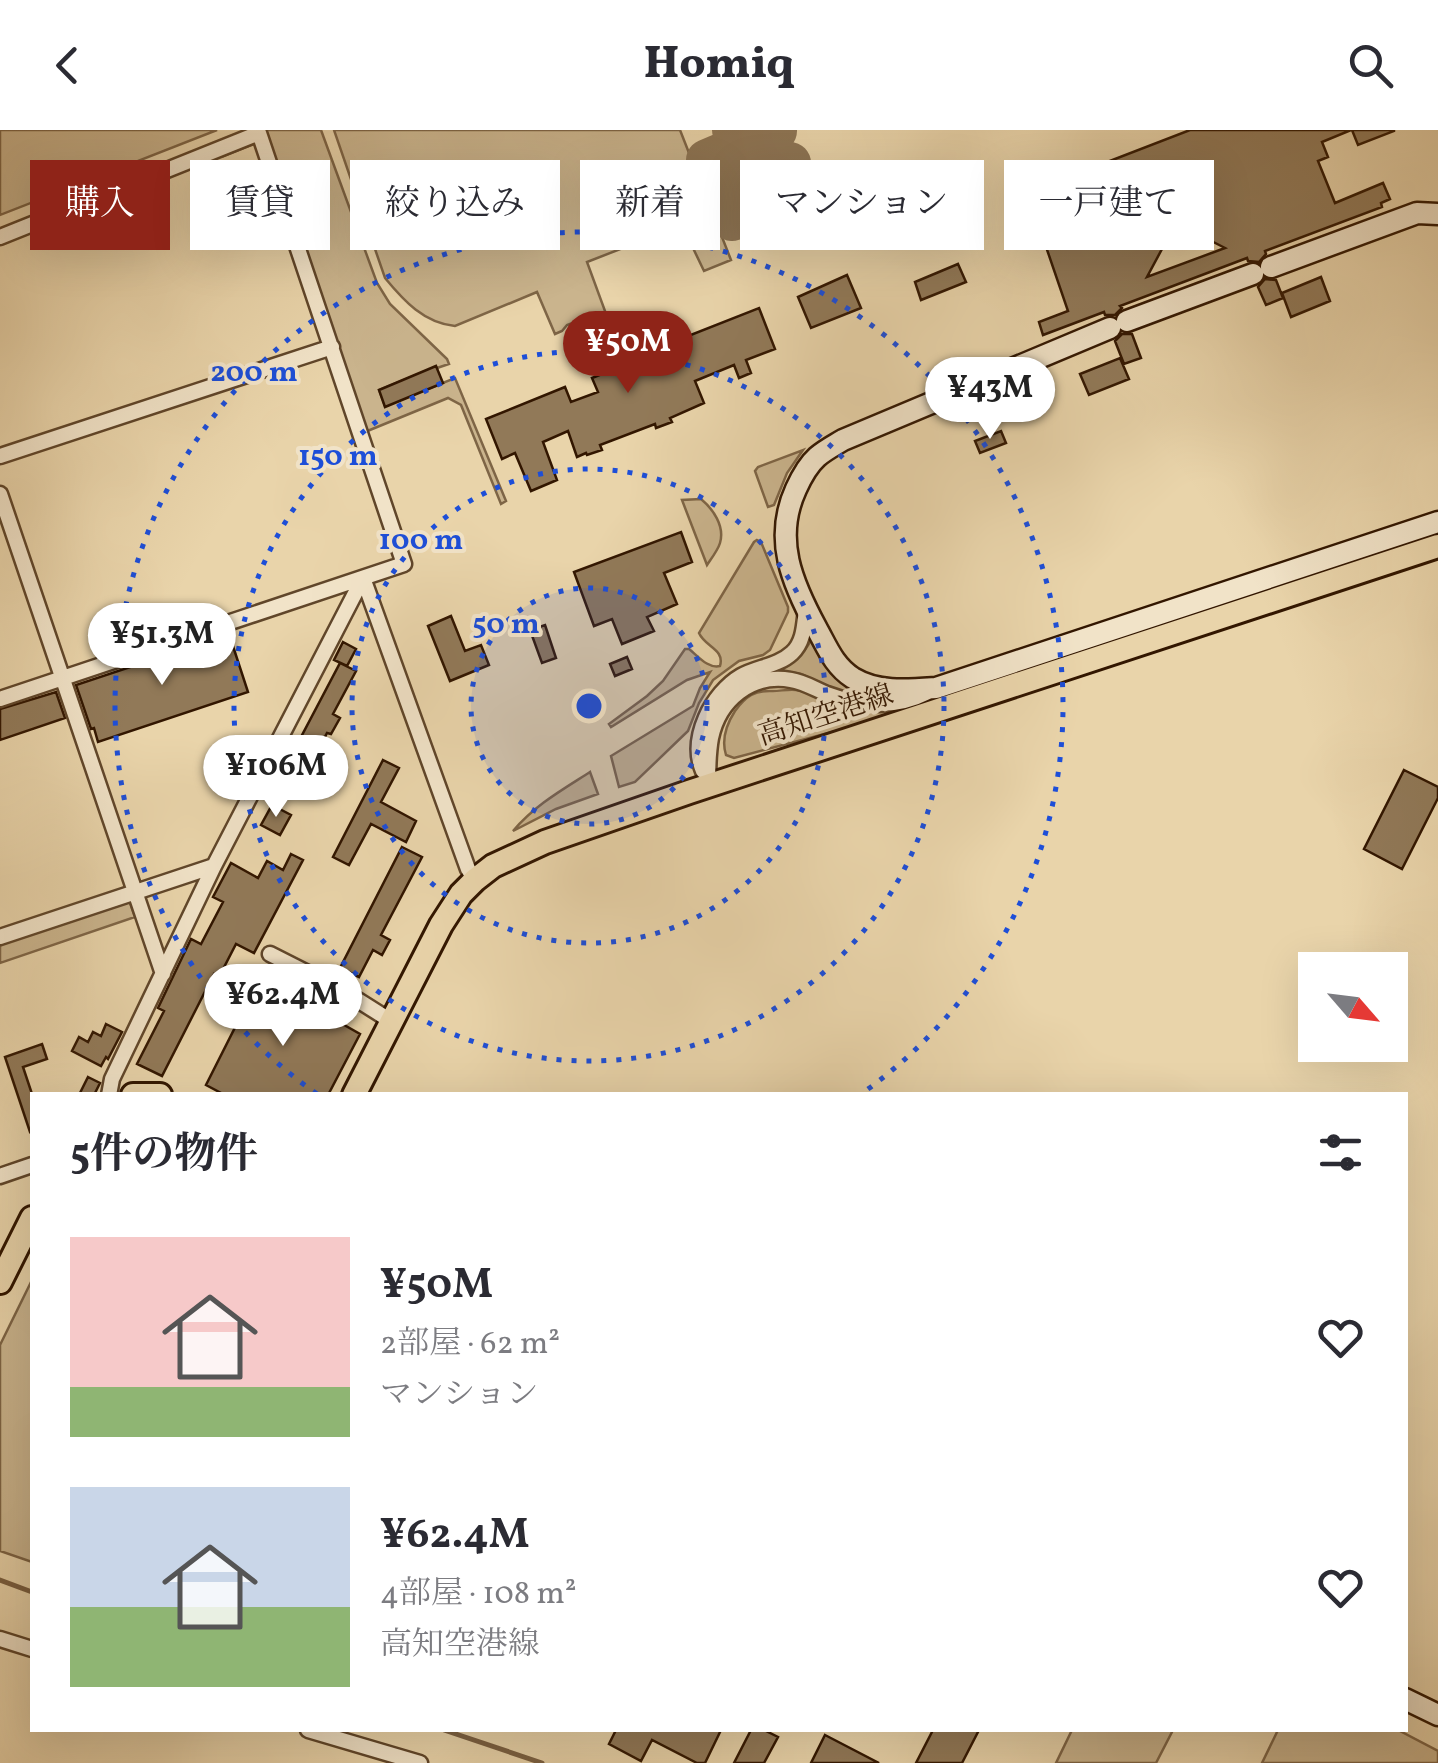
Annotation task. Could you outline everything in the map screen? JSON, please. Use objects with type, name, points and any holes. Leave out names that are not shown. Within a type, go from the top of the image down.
[{"type":"main road","name":"高知空港線","points":[[356,1092],[441,925],[461,894],[493,866],[545,842],[708,785],[1438,546]]},
{"type":"main road","points":[[0,1282],[30,1222]]},
{"type":"street","points":[[0,237],[259,133],[404,564],[0,698]]},
{"type":"street","points":[[936,688],[891,689],[854,679],[833,660],[806,608],[786,557],[785,530],[798,484],[818,456],[860,433],[1118,325],[1417,213],[1438,214]]},
{"type":"street","points":[[0,456],[332,347]]},
{"type":"street","points":[[0,494],[164,974]]},
{"type":"street","points":[[708,785],[714,727],[729,700],[751,684],[787,679],[842,699],[874,704],[912,700],[936,688],[1438,522]]},
{"type":"street","points":[[110,1092],[112,1079],[214,866],[362,578]]},
{"type":"street","points":[[362,578],[474,880]]},
{"type":"street","points":[[708,785],[698,760],[704,725],[713,703],[744,674],[791,655],[803,634],[806,608]]},
{"type":"street","points":[[0,937],[214,866]]},
{"type":"street","points":[[270,954],[392,1019]]},
{"type":"street","points":[[0,1176],[30,1166]]},
{"type":"street","points":[[0,1639],[30,1648]]},
{"type":"street","points":[[1408,1701],[1438,1716]]},
{"type":"street","points":[[315,1732],[420,1763]]},
{"type":"shaded area","points":[[0,130],[217,130],[140,160],[30,160],[30,203],[0,215]]},
{"type":"shaded area","points":[[266,130],[321,130],[350,209],[350,250],[365,250],[390,304],[449,364],[379,390],[385,406],[455,378],[506,501],[501,504],[461,405],[448,398],[365,432],[305,250],[330,250],[330,160],[276,160]]},
{"type":"shaded area","points":[[334,130],[680,130],[692,160],[580,160],[580,250],[618,250],[587,262],[605,311],[567,325],[555,334],[537,292],[455,326],[434,320],[416,310],[385,278],[375,250],[560,250],[560,160],[350,160],[350,176]]},
{"type":"shaded area","points":[[720,232],[731,260],[704,271],[694,250],[720,250]]},
{"type":"shaded area","points":[[803,450],[787,473],[774,505],[768,507],[755,471]]},
{"type":"shaded area","points":[[701,499],[714,513],[721,530],[719,546],[707,565],[682,500]]},
{"type":"shaded area","points":[[1438,529],[1438,537],[851,727],[734,758],[726,755],[724,738],[729,722],[743,701],[756,693],[796,690],[856,708],[910,705]]},
{"type":"shaded area","points":[[757,540],[788,607],[770,650],[739,661],[713,680],[688,731],[635,782],[619,787],[611,756],[693,706],[710,672],[687,680],[611,727],[609,724],[663,681],[685,649],[707,664],[720,666],[720,656],[699,633]]},
{"type":"shaded area","points":[[812,637],[867,691],[865,697],[843,693],[801,674],[756,676],[796,658]]},
{"type":"shaded area","points":[[590,772],[598,794],[556,809],[513,831],[540,806]]},
{"type":"shaded area","points":[[129,900],[135,917],[0,963],[0,944]]},
{"type":"shaded area","points":[[30,1284],[30,1561],[0,1551],[0,1345]]},
{"type":"shaded area","points":[[1071,1732],[1172,1732],[1156,1763],[1056,1763]]},
{"type":"shaded area","points":[[1277,1732],[1402,1732],[1438,1751],[1438,1763],[1262,1763]]},
{"type":"building","points":[[1190,130],[1351,130],[1322,142],[1328,157],[1318,161],[1335,203],[1383,183],[1390,199],[1381,203],[1382,207],[1265,251],[1259,262],[1247,258],[1120,306],[1115,315],[1104,312],[1043,335],[1039,322],[1068,311],[1047,250],[1161,250],[1147,277],[1225,248],[1214,242],[1214,160],[1112,160]]},
{"type":"building","points":[[1352,130],[1394,130],[1394,131],[1358,145]]},
{"type":"building","points":[[958,264],[966,282],[921,300],[915,282]]},
{"type":"building","points":[[847,275],[861,308],[811,328],[798,297]]},
{"type":"building","points":[[1321,277],[1330,301],[1291,317],[1282,293]]},
{"type":"building","points":[[1265,279],[1276,280],[1283,298],[1266,305],[1258,287]]},
{"type":"building","points":[[759,308],[775,349],[746,360],[751,373],[739,378],[734,365],[695,381],[704,403],[670,418],[672,422],[656,428],[655,424],[600,445],[602,450],[577,457],[568,431],[543,442],[557,480],[531,491],[515,453],[502,459],[486,419],[565,387],[571,402],[598,392],[592,378]]},
{"type":"building","points":[[1122,334],[1132,334],[1141,358],[1124,364],[1115,341]]},
{"type":"building","points":[[1120,358],[1129,379],[1089,395],[1080,374]]},
{"type":"building","points":[[436,366],[443,383],[385,407],[379,390]]},
{"type":"building","points":[[1001,431],[1006,443],[980,453],[975,441]]},
{"type":"building","points":[[681,532],[692,562],[664,573],[677,604],[647,617],[654,631],[622,644],[612,619],[594,626],[574,572]]},
{"type":"building","points":[[451,616],[465,651],[481,645],[489,665],[450,681],[428,626]]},
{"type":"building","points":[[545,625],[556,658],[542,663],[530,630]]},
{"type":"building","points":[[229,634],[248,692],[98,742],[76,685]]},
{"type":"building","points":[[343,642],[356,649],[347,666],[334,660]]},
{"type":"building","points":[[627,657],[632,669],[615,676],[610,664]]},
{"type":"building","points":[[340,663],[356,671],[333,714],[340,718],[312,762],[319,766],[307,789],[281,775]]},
{"type":"building","points":[[56,692],[65,718],[0,740],[0,709]]},
{"type":"building","points":[[383,760],[399,768],[381,802],[416,821],[406,842],[371,824],[349,865],[333,857]]},
{"type":"building","points":[[1404,770],[1438,787],[1438,798],[1402,869],[1364,849]]},
{"type":"building","points":[[272,805],[291,815],[280,835],[261,825]]},
{"type":"building","points":[[402,847],[422,857],[381,935],[390,940],[382,955],[373,950],[359,977],[340,968]]},
{"type":"building","points":[[291,854],[303,860],[254,953],[236,944],[219,977],[214,974],[162,1076],[137,1064],[164,1011],[158,1008],[191,939],[201,944],[223,902],[213,897],[231,863],[258,878],[267,861],[283,870]]},
{"type":"building","points":[[266,966],[284,975],[271,1002],[282,1007],[279,1013],[307,1027],[328,998],[346,1008],[339,1022],[360,1034],[330,1092],[219,1092],[206,1085]]},
{"type":"building","points":[[106,1024],[122,1032],[101,1066],[72,1051],[79,1037],[88,1042],[93,1032],[101,1036]]},
{"type":"building","points":[[42,1044],[47,1059],[23,1067],[31,1092],[30,1132],[5,1057]]},
{"type":"building","points":[[88,1077],[100,1083],[96,1092],[80,1092]]},
{"type":"building","points":[[615,1732],[720,1732],[705,1763],[697,1763],[652,1740],[641,1761],[609,1744]]},
{"type":"building","points":[[750,1732],[768,1732],[778,1737],[764,1763],[734,1763]]},
{"type":"building","points":[[932,1732],[978,1732],[962,1763],[916,1763]]},
{"type":"building","points":[[825,1735],[879,1763],[811,1763]]},
{"type":"waterway","points":[[223,155],[253,143]]},
{"type":"waterway","points":[[0,1580],[30,1591]]},
{"type":"waterway","points":[[450,1732],[542,1763]]},
{"type":"taxiway","points":[[733,130],[745,160]]},
{"type":"taxiway","points":[[707,160],[776,131]]},
{"type":"taxiway","points":[[721,191],[740,183]]},
{"type":"taxiway","points":[[732,220],[740,217]]}]
